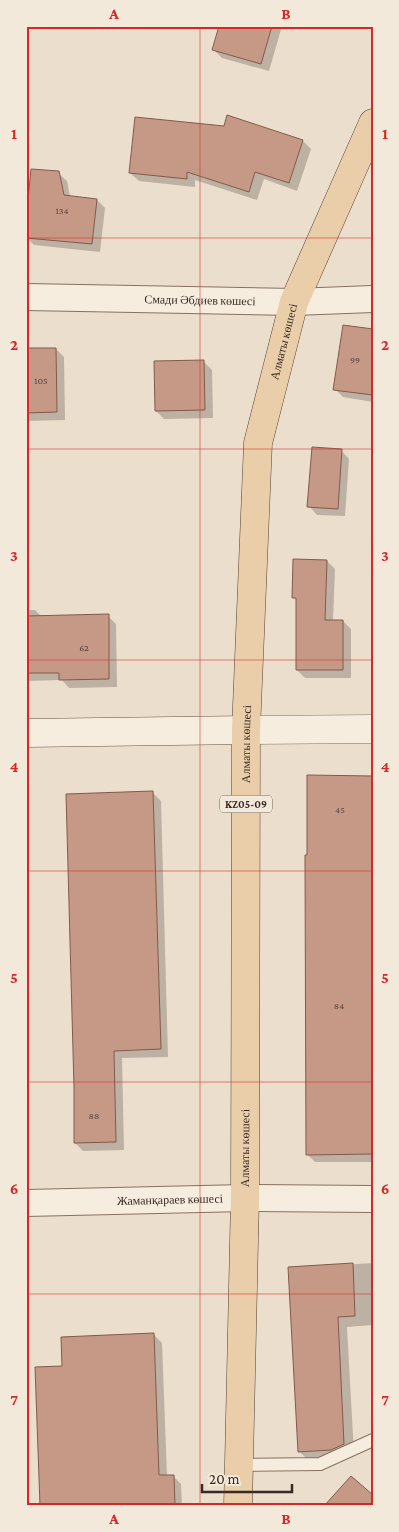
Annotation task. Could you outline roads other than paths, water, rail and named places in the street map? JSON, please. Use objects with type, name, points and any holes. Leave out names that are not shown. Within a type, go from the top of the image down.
[{"type":"main road","name":"Алматы көшесі","points":[[238,1506],[245,1198],[246,730],[258,443],[294,302],[373,123]]},
{"type":"main road","points":[[26,733],[373,728]]},
{"type":"street","name":"Смади Әбдиев көшесі","points":[[26,297],[294,302],[373,299]]},
{"type":"street","name":"Жаманқараев көшесі","points":[[26,1203],[245,1198],[373,1199]]},
{"type":"lane","points":[[239,1465],[320,1464],[373,1440]]}]
